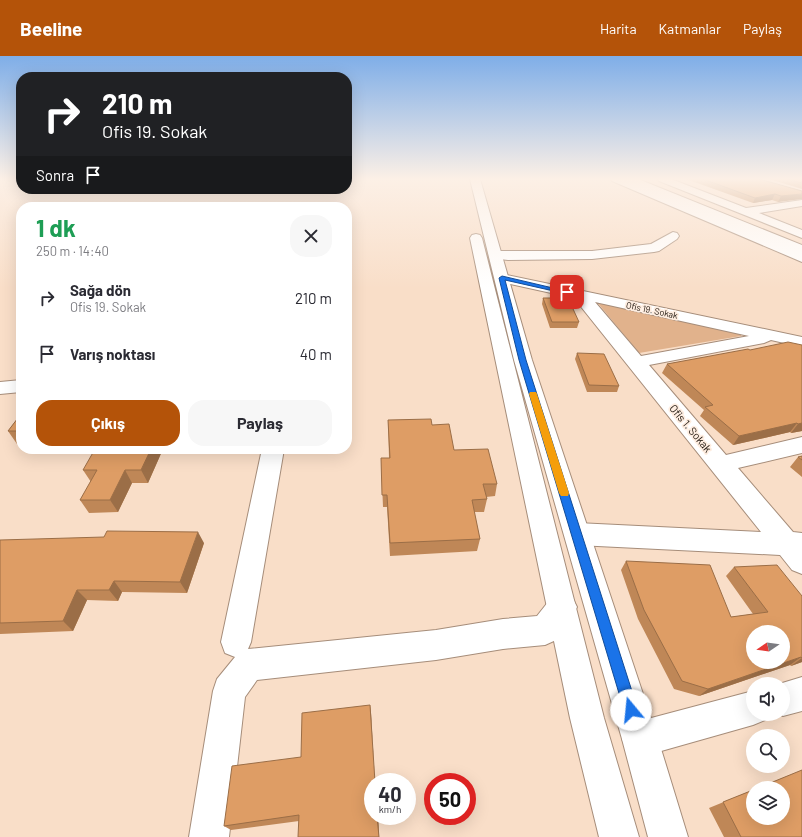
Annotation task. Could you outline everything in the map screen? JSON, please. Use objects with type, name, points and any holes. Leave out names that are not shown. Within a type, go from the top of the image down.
[{"type":"main road","points":[[471,215],[587,718],[619,837]]},
{"type":"main road","points":[[485,215],[523,360],[640,739],[668,837]]},
{"type":"main road","points":[[702,215],[802,258]]},
{"type":"main road","points":[[718,215],[802,250]]},
{"type":"main road","points":[[739,215],[802,241]]},
{"type":"main road","points":[[758,215],[802,234]]},
{"type":"main road","points":[[499,266],[508,256],[592,255],[654,248],[673,236]]},
{"type":"main road","name":"Ofis 19. Sokak","points":[[499,266],[580,295],[802,342]]},
{"type":"main road","name":"Ofis 1. Sokak","points":[[580,295],[722,464],[797,549]]},
{"type":"main road","points":[[636,362],[774,336]]},
{"type":"main road","points":[[0,388],[16,386]]},
{"type":"main road","points":[[722,464],[802,445]]},
{"type":"main road","points":[[209,837],[229,691],[242,653],[272,454]]},
{"type":"main road","points":[[577,534],[797,549]]},
{"type":"main road","points":[[242,653],[436,645],[503,634],[545,630],[562,606]]},
{"type":"main road","points":[[790,697],[802,694]]},
{"type":"main road","points":[[640,739],[746,710]]},
{"type":"shaded area","points":[[597,300],[742,331],[741,336],[639,353],[597,302]]},
{"type":"building","points":[[543,298],[568,298],[579,322],[552,322]]},
{"type":"building","points":[[788,342],[802,345],[802,423],[739,436],[705,407],[713,405],[667,364],[748,349],[750,350]]},
{"type":"building","points":[[577,353],[604,354],[619,386],[589,385]]},
{"type":"building","points":[[431,419],[432,425],[449,424],[454,450],[488,449],[497,484],[483,484],[487,499],[472,500],[480,539],[390,543],[387,495],[382,495],[381,458],[390,458],[388,420]]},
{"type":"building","points":[[16,421],[16,431],[8,431]]},
{"type":"building","points":[[92,454],[149,454],[141,470],[125,470],[110,500],[80,500],[97,470],[83,470]]},
{"type":"building","points":[[107,531],[198,532],[180,582],[114,581],[109,590],[77,590],[63,621],[0,623],[0,540],[104,537]]},
{"type":"building","points":[[626,561],[710,565],[731,617],[768,612],[734,567],[777,565],[802,596],[802,658],[801,657],[790,661],[790,625],[746,625],[746,669],[766,669],[708,689],[682,681],[644,610]]},
{"type":"building","points":[[370,705],[374,773],[364,773],[364,825],[378,825],[379,837],[298,837],[299,815],[224,826],[232,766],[301,757],[302,713]]},
{"type":"building","points":[[802,770],[802,837],[741,837],[723,802],[746,793],[746,825],[790,825],[790,781],[775,781]]},
{"type":"slow traffic","points":[[533,394],[564,493]]},
{"type":"route","points":[[567,292],[502,278],[523,360],[631,710]]}]
